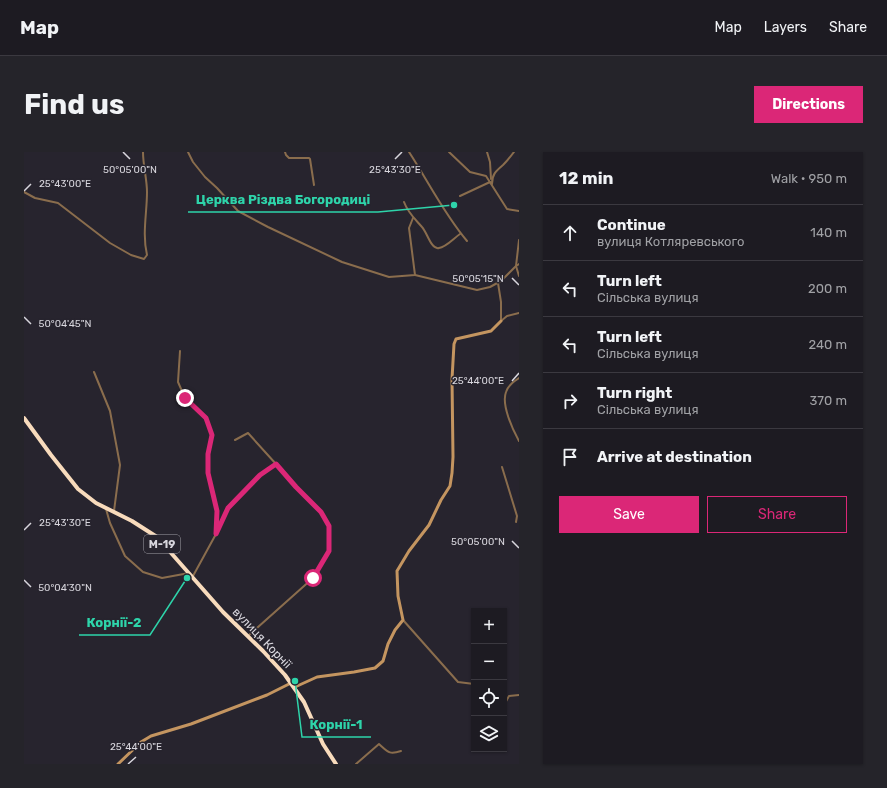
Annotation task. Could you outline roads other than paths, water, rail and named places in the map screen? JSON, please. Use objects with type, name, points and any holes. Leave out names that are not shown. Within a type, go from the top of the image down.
[{"type":"highway","name":"вулиця Корнії","points":[[24,418],[78,489],[87,497],[145,529],[156,537],[223,612],[263,651],[291,683],[304,702],[323,744],[336,764]]},
{"type":"street","points":[[24,192],[35,198],[58,203],[110,243],[131,255],[144,259],[147,255],[144,244],[147,193],[143,152]]},
{"type":"street","points":[[188,152],[193,162],[205,177],[238,211],[342,262],[389,277],[415,275],[477,290],[498,283],[519,264]]},
{"type":"street","points":[[285,152],[289,158],[310,159],[314,186]]},
{"type":"street","points":[[409,152],[460,234],[467,242]]},
{"type":"street","points":[[449,152],[470,172],[486,176],[507,209],[519,211]]},
{"type":"street","points":[[487,152],[490,162],[492,184]]},
{"type":"street","points":[[492,184],[494,172],[504,164],[514,152]]},
{"type":"street","points":[[460,196],[490,182],[492,184]]},
{"type":"street","points":[[404,202],[413,218],[422,227],[436,248],[445,245],[460,234]]},
{"type":"street","points":[[413,218],[409,228],[415,275]]},
{"type":"street","points":[[519,240],[516,266],[519,276]]},
{"type":"street","points":[[498,283],[501,302],[500,321]]},
{"type":"street","points":[[471,684],[458,682],[403,620],[398,596],[397,572],[408,551],[429,525],[441,500],[450,486],[453,465],[452,379],[454,344],[456,339],[491,331],[500,321],[508,316],[519,313]]},
{"type":"street","points":[[180,351],[178,382],[185,398],[206,418],[212,435],[208,454],[208,473],[217,511],[216,534]]},
{"type":"street","points":[[94,372],[110,411],[120,465],[114,512]]},
{"type":"street","points":[[519,378],[515,380],[507,390],[505,397],[509,420],[519,441]]},
{"type":"street","points":[[235,440],[248,433],[296,487],[321,512],[329,526],[329,551],[313,578],[248,636]]},
{"type":"street","points":[[192,577],[216,534],[228,508],[260,475],[276,464]]},
{"type":"street","points":[[502,466],[517,516],[516,522]]},
{"type":"street","points":[[106,508],[110,523],[124,556],[143,572],[162,578],[189,573]]},
{"type":"street","points":[[294,687],[317,677],[375,668],[383,660],[394,630],[403,620]]},
{"type":"street","points":[[118,764],[140,742],[151,736],[191,724],[267,695],[291,683]]},
{"type":"street","points":[[507,700],[509,696],[519,695]]},
{"type":"street","points":[[356,764],[380,744],[388,752],[394,754],[401,751]]},
{"type":"place","name":"Церква Різдва Богородиці","points":[[454,205]]},
{"type":"place","name":"Корнії-2","points":[[187,578]]},
{"type":"place","name":"Корнії-1","points":[[295,681]]}]
